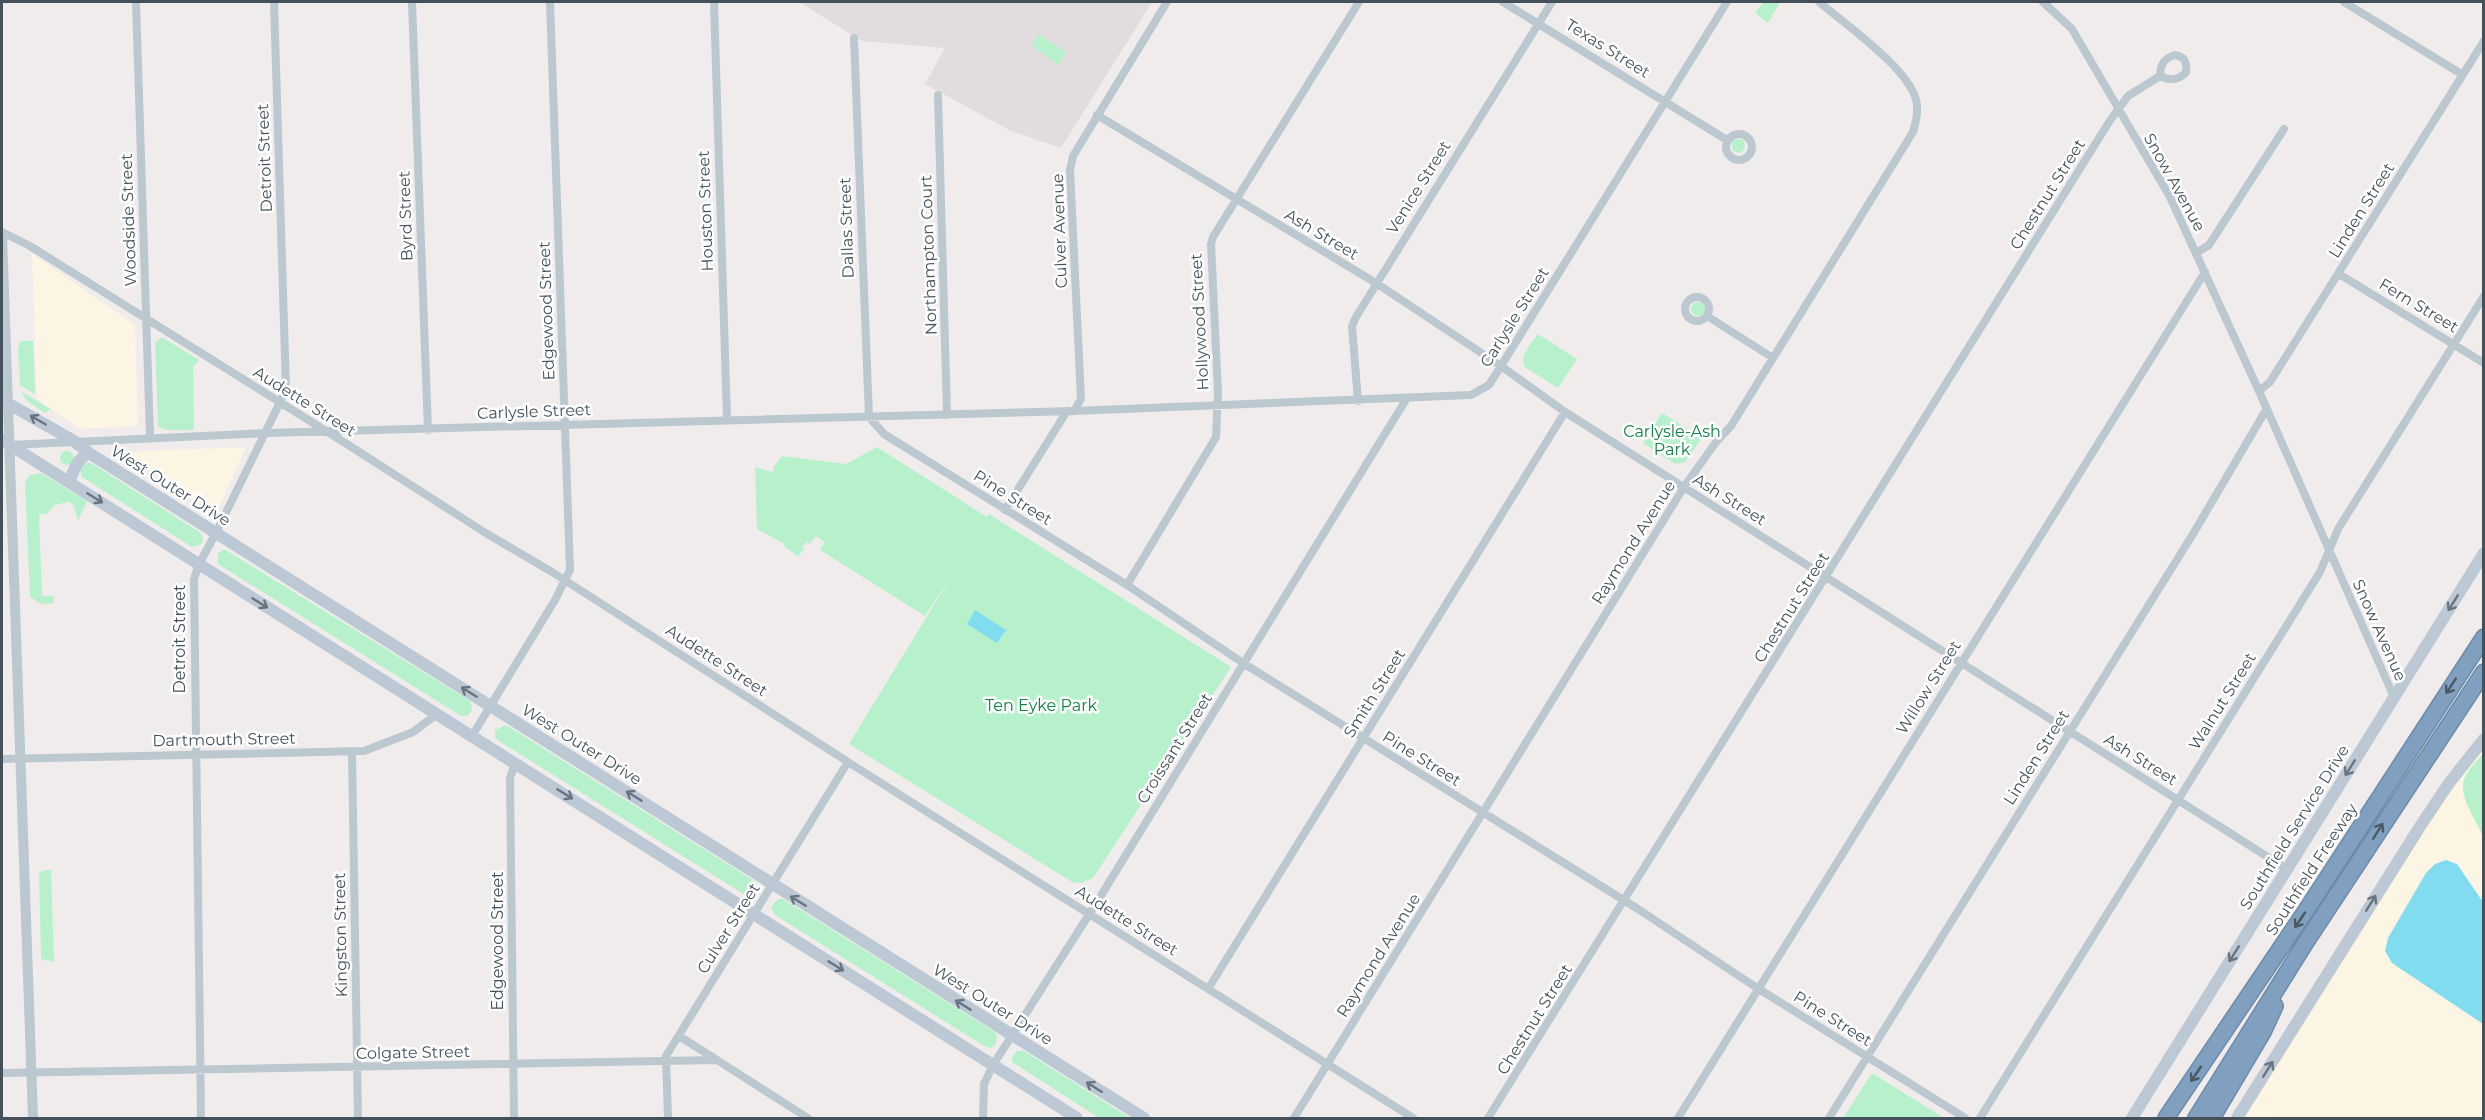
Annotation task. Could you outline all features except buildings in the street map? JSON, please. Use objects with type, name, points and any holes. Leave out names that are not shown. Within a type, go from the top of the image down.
[{"type":"highway","name":"Southfield Freeway","points":[[2167,1117],[2307,909],[2484,637]]},
{"type":"highway","points":[[2196,1119],[2306,942],[2484,672]]},
{"type":"highway","points":[[2212,1119],[2264,1032],[2306,942]]},
{"type":"main road","name":"West Outer Drive","points":[[5,402],[74,441],[89,453],[1144,1119]]},
{"type":"main road","points":[[4,443],[1077,1119]]},
{"type":"main road","points":[[69,482],[75,466],[82,457],[89,453]]},
{"type":"main road","name":"Southfield Service Drive","points":[[2132,1119],[2484,553]]},
{"type":"main road","points":[[2237,1119],[2448,783],[2484,738]]},
{"type":"street","name":"Woodside Street","points":[[136,2],[150,437]]},
{"type":"street","name":"Detroit Street","points":[[201,1119],[194,579],[199,564],[286,390],[274,2]]},
{"type":"street","name":"Byrd Street","points":[[412,2],[428,430]]},
{"type":"street","name":"Edgewood Street","points":[[472,736],[570,570],[550,2]]},
{"type":"street","name":"Houston Street","points":[[714,2],[727,420]]},
{"type":"street","name":"Culver Avenue","points":[[1005,510],[1081,399],[1070,170],[1073,156],[1167,2]]},
{"type":"street","name":"Hollywood Street","points":[[1127,585],[1213,444],[1217,431],[1210,244],[1359,2]]},
{"type":"street","name":"Texas Street","points":[[1503,2],[1539,22],[1727,140]]},
{"type":"street","name":"Venice Street","points":[[1358,401],[1352,326],[1376,283],[1552,2]]},
{"type":"street","name":"Carlysle Street","points":[[4,443],[266,433],[1071,411],[1471,395],[1489,384],[1501,366],[1727,2]]},
{"type":"street","name":"Raymond Avenue","points":[[1294,1119],[1684,487],[1716,442],[1731,426],[1909,139],[1917,116],[1916,100],[1907,80],[1819,2]]},
{"type":"street","name":"Snow Avenue","points":[[2043,2],[2072,29],[2170,197],[2259,391],[2394,698]]},
{"type":"street","points":[[2344,2],[2463,75]]},
{"type":"street","name":"Dallas Street","points":[[854,38],[869,417]]},
{"type":"street","name":"Linden Street","points":[[2259,391],[2270,382],[2484,41]]},
{"type":"street","name":"Chestnut Street","points":[[1488,1119],[2118,110],[2128,96],[2160,76]]},
{"type":"street","name":"Northampton Court","points":[[938,95],[947,415]]},
{"type":"street","name":"Ash Street","points":[[1097,115],[1376,283],[1501,366],[1565,412],[2287,869]]},
{"type":"street","points":[[2196,253],[2209,245],[2284,129]]},
{"type":"street","name":"Audette Street","points":[[2,234],[30,246],[565,581],[1413,1119]]},
{"type":"street","points":[[2,234],[4,443],[21,759],[33,1119]]},
{"type":"street","name":"Willow Street","points":[[1678,1119],[2205,272]]},
{"type":"street","name":"Fern Street","points":[[2339,274],[2484,363]]},
{"type":"street","name":"Walnut Street","points":[[1980,1119],[2320,572],[2338,529],[2484,296]]},
{"type":"street","points":[[1707,316],[1773,358]]},
{"type":"street","name":"Croissant Street","points":[[983,1119],[984,1084],[993,1065],[1089,914],[1407,398]]},
{"type":"street","name":"Linden Street","points":[[1828,1119],[2193,534],[2266,410]]},
{"type":"street","name":"Smith Street","points":[[1208,990],[1565,412]]},
{"type":"street","name":"Pine Street","points":[[869,417],[884,434],[1127,585],[1243,663],[1625,902],[1965,1119]]},
{"type":"street","name":"Dartmouth Street","points":[[2,759],[364,751],[413,732],[437,714]]},
{"type":"street","name":"Kingston Street","points":[[352,752],[358,1119]]},
{"type":"street","name":"Culver Street","points":[[668,1119],[666,1056],[848,762]]},
{"type":"street","name":"Edgewood Street","points":[[514,1119],[510,778],[515,763]]},
{"type":"street","points":[[679,1036],[808,1119]]},
{"type":"street","name":"Colgate Street","points":[[2,1073],[513,1066],[717,1060]]},
{"type":"shaded area","points":[[799,2],[1152,2],[1061,148],[1011,131],[925,84],[945,48],[862,41]]},
{"type":"shaded area","points":[[32,254],[135,325],[138,426],[80,429],[37,399]]},
{"type":"shaded area","points":[[246,447],[216,513],[121,452]]},
{"type":"shaded area","points":[[2483,749],[2483,1118],[2244,1118],[2431,818]]},
{"type":"green space","points":[[1764,2],[1780,2],[1768,23],[1755,13]]},
{"type":"green space","points":[[1038,34],[1066,52],[1058,65],[1032,46]]},
{"type":"green space","points":[[1743,140],[1745,144],[1744,150],[1740,153],[1733,151],[1731,141]]},
{"type":"green space","points":[[1698,302],[1703,304],[1705,309],[1703,314],[1698,316],[1693,314],[1691,309],[1693,304]]},
{"type":"green space","points":[[1538,334],[1577,359],[1558,388],[1525,367],[1525,354]]},
{"type":"green space","points":[[162,337],[199,360],[193,367],[194,430],[166,430],[158,426],[155,343]]},
{"type":"green space","points":[[20,341],[33,341],[35,394],[20,385],[18,351]]},
{"type":"green space","points":[[21,391],[50,409],[45,413],[26,400]]},
{"type":"green space","name":"Carlysle-Ash Park","points":[[1662,413],[1702,438],[1685,462],[1675,464],[1643,443]]},
{"type":"green space","name":"Ten Eyke Park","points":[[877,447],[987,517],[989,514],[1231,667],[1093,878],[1081,883],[1072,882],[849,744],[954,572],[925,616],[820,550],[825,542],[816,536],[810,544],[807,542],[802,547],[804,549],[798,556],[783,543],[757,529],[755,467],[773,472],[774,466],[782,456],[846,464]]},
{"type":"green space","points":[[64,451],[70,451],[74,458],[70,465],[64,465],[60,461],[60,455]]},
{"type":"green space","points":[[86,463],[91,463],[201,533],[202,544],[192,547],[82,477],[80,470]]},
{"type":"green space","points":[[41,473],[87,501],[78,521],[74,506],[69,502],[54,505],[47,514],[39,514],[42,596],[53,596],[54,603],[41,604],[30,597],[25,483],[30,475]]},
{"type":"green space","points":[[224,549],[470,701],[472,708],[470,713],[467,716],[461,716],[218,564],[218,554]]},
{"type":"green space","points":[[506,725],[753,880],[757,884],[756,893],[752,896],[745,895],[499,741],[495,737],[495,730]]},
{"type":"green space","points":[[2483,753],[2483,836],[2465,798],[2463,782]]},
{"type":"green space","points":[[51,870],[54,962],[41,959],[39,873]]},
{"type":"green space","points":[[778,899],[783,899],[995,1032],[997,1036],[995,1045],[991,1048],[984,1046],[775,915],[771,907]]},
{"type":"green space","points":[[1017,1051],[1024,1051],[1130,1118],[1099,1118],[1012,1062],[1012,1057]]},
{"type":"green space","points":[[1872,1073],[1944,1118],[1843,1118]]},
{"type":"water","points":[[975,610],[1006,630],[997,643],[967,624]]},
{"type":"water","points":[[2446,860],[2457,864],[2483,902],[2483,1024],[2392,963],[2385,951],[2388,938],[2426,873],[2435,864]]}]
